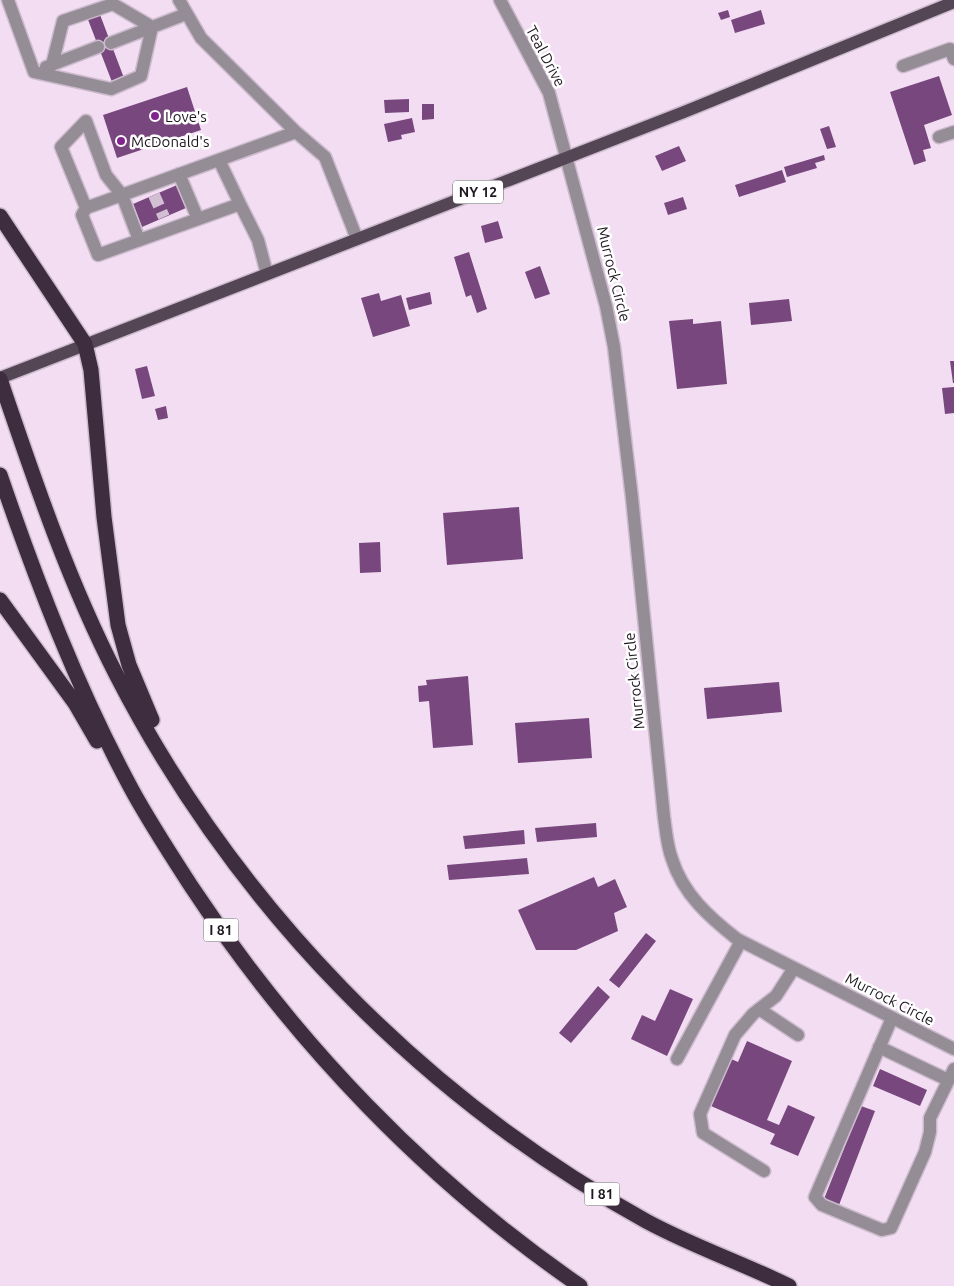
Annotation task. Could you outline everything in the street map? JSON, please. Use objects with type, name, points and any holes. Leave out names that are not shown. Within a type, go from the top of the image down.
[{"type":"highway","points":[[0,216],[85,344],[91,370],[104,516],[118,625],[129,665],[144,704],[184,790]]},
{"type":"highway","name":"I 81","points":[[0,378],[78,593],[117,676],[184,790],[224,849],[305,950],[360,1007],[432,1074],[485,1116],[564,1171],[645,1220],[767,1281],[789,1286]]},
{"type":"highway","name":"I 81","points":[[0,475],[52,616],[82,690],[132,791],[163,843],[221,931],[259,982],[340,1077],[383,1122],[485,1214],[580,1286]]},
{"type":"highway","points":[[0,600],[75,703],[107,759],[132,791]]},
{"type":"main road","name":"NY 12","points":[[0,378],[566,158],[954,2]]},
{"type":"street","points":[[8,0],[34,72]]},
{"type":"street","points":[[179,0],[201,38],[296,132],[325,157],[357,239]]},
{"type":"street","name":"Teal Drive","points":[[500,0],[550,93],[566,158]]},
{"type":"street","points":[[52,65],[63,21],[113,4],[152,27]]},
{"type":"street","points":[[34,72],[186,14]]},
{"type":"street","points":[[34,72],[111,89],[141,76],[152,27]]},
{"type":"street","points":[[902,66],[950,49],[954,60]]},
{"type":"street","points":[[86,208],[61,147],[86,121],[106,175],[122,195],[139,240]]},
{"type":"street","points":[[240,204],[198,219],[166,223],[139,240],[98,255],[82,215],[86,208],[122,195],[151,190],[179,174],[296,132]]},
{"type":"street","points":[[939,137],[954,132]]},
{"type":"street","name":"Murrock Circle","points":[[566,158],[606,306],[614,347],[664,817],[671,858],[678,875],[694,901],[709,917],[740,941],[954,1049]]},
{"type":"street","points":[[220,160],[258,240],[267,274]]},
{"type":"street","points":[[179,174],[198,219]]},
{"type":"street","points":[[678,1059],[740,941]]},
{"type":"street","points":[[764,1171],[703,1133],[700,1114],[734,1035],[759,1009],[776,996],[794,968]]},
{"type":"street","points":[[759,1009],[798,1035]]},
{"type":"street","points":[[879,1047],[951,1075],[930,1118],[925,1152],[891,1228],[882,1230],[822,1205],[815,1197],[879,1047],[892,1018]]},
{"type":"building","points":[[728,10],[730,17],[721,20],[718,13]]},
{"type":"building","points":[[761,10],[765,24],[735,33],[731,20]]},
{"type":"building","points":[[99,12],[124,78],[112,82],[87,17]]},
{"type":"building","points":[[939,76],[952,115],[924,125],[931,148],[923,150],[926,161],[914,165],[890,92]]},
{"type":"building","points":[[187,87],[201,130],[117,158],[103,115]]},
{"type":"building","points":[[409,99],[409,112],[385,113],[384,100]]},
{"type":"building","points":[[422,104],[434,104],[434,119],[422,120]]},
{"type":"building","points":[[412,118],[415,132],[401,135],[402,139],[388,142],[384,124]]},
{"type":"building","points":[[829,126],[836,147],[827,149],[820,129]]},
{"type":"building","points":[[679,146],[686,161],[662,171],[655,156]]},
{"type":"building","points":[[824,155],[825,160],[815,163],[817,168],[787,177],[784,167]]},
{"type":"building","points":[[782,170],[786,182],[739,197],[735,185]]},
{"type":"building","points":[[177,185],[186,208],[142,227],[133,204]]},
{"type":"building","points":[[683,197],[687,209],[668,215],[664,203]]},
{"type":"building","points":[[498,221],[503,238],[485,243],[481,226]]},
{"type":"building","points":[[469,252],[487,309],[477,313],[471,295],[466,297],[454,257]]},
{"type":"building","points":[[540,266],[550,294],[535,299],[525,272]]},
{"type":"building","points":[[430,292],[432,304],[409,310],[406,298]]},
{"type":"building","points":[[379,293],[381,301],[401,295],[410,326],[373,337],[361,298]]},
{"type":"building","points":[[789,299],[792,321],[751,325],[749,303]]},
{"type":"building","points":[[693,319],[693,324],[721,321],[727,384],[677,389],[669,321]]},
{"type":"building","points":[[950,361],[954,361],[954,383],[953,383]]},
{"type":"building","points":[[147,366],[155,396],[142,399],[135,369]]},
{"type":"building","points":[[954,387],[954,413],[945,414],[942,388]]},
{"type":"building","points":[[166,406],[168,418],[158,420],[155,409]]},
{"type":"building","points":[[519,507],[523,559],[447,565],[443,513]]},
{"type":"building","points":[[380,542],[381,572],[360,573],[359,543]]},
{"type":"building","points":[[468,676],[473,745],[433,748],[429,701],[419,702],[418,686],[427,685],[426,680]]},
{"type":"building","points":[[779,682],[782,712],[707,719],[704,688]]},
{"type":"building","points":[[589,718],[592,758],[518,763],[515,723]]},
{"type":"building","points":[[596,823],[597,837],[537,842],[535,828]]},
{"type":"building","points":[[524,830],[525,844],[465,849],[463,836]]},
{"type":"building","points":[[527,858],[529,874],[449,880],[447,865]]},
{"type":"building","points":[[594,877],[598,887],[615,879],[627,907],[614,913],[618,931],[576,950],[536,950],[518,910]]},
{"type":"building","points":[[646,933],[656,941],[619,988],[609,980]]},
{"type":"building","points":[[598,986],[610,997],[571,1043],[559,1033]]},
{"type":"building","points":[[670,989],[693,999],[667,1056],[631,1039],[642,1015],[655,1021]]},
{"type":"building","points":[[747,1041],[792,1061],[767,1120],[779,1125],[788,1105],[815,1117],[798,1156],[770,1144],[775,1134],[711,1106],[731,1059],[738,1062]]},
{"type":"building","points":[[880,1069],[927,1090],[920,1106],[873,1086]]},
{"type":"building","points":[[861,1106],[875,1111],[839,1205],[824,1199]]},
{"type":"tunnel","points":[[154,195],[164,217]]},
{"type":"place","name":"Love's","points":[[155,116]]},
{"type":"place","name":"McDonald's","points":[[121,141]]}]
